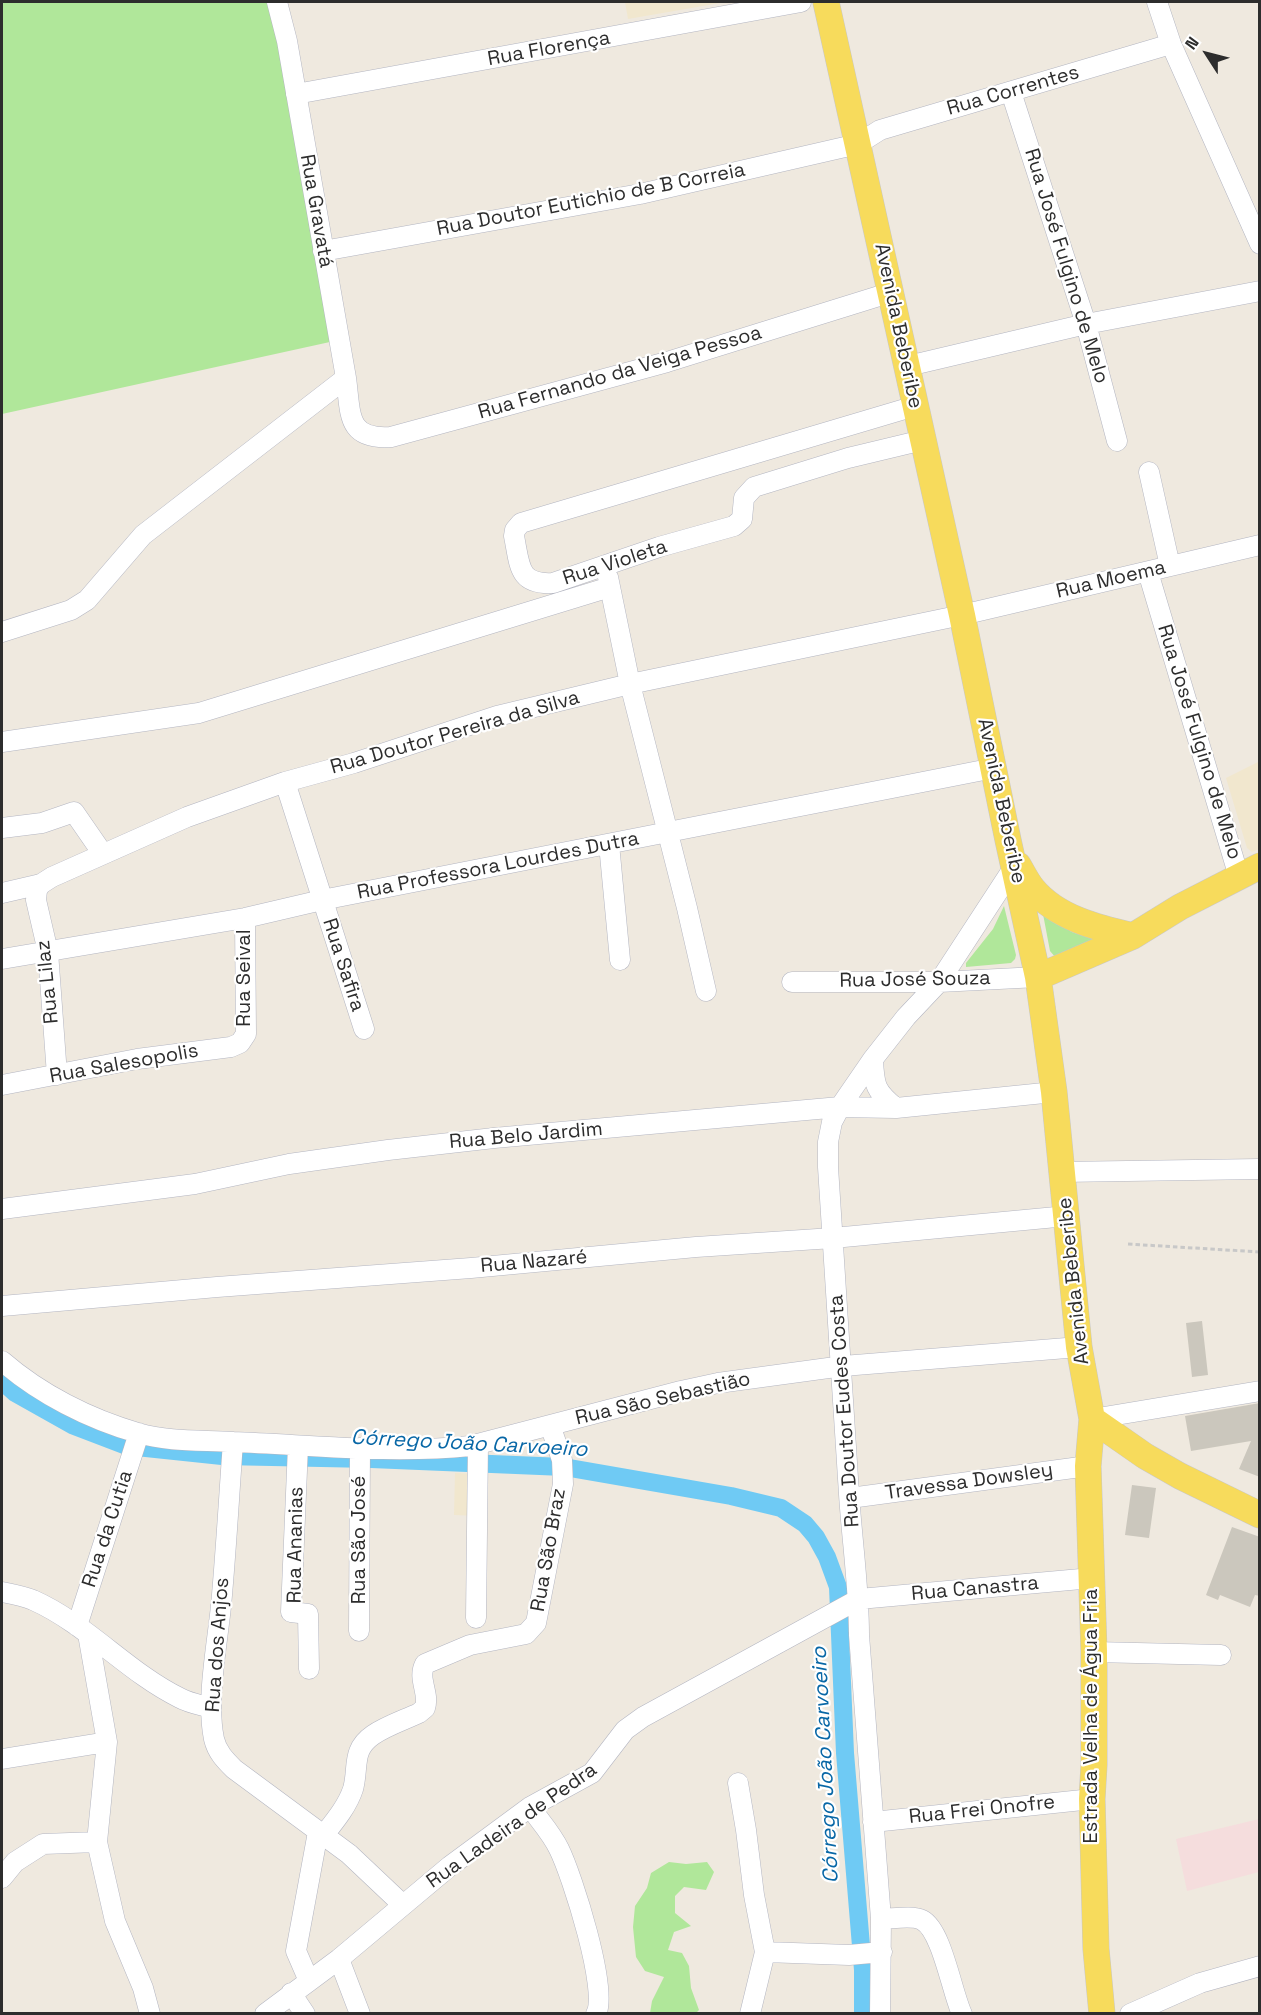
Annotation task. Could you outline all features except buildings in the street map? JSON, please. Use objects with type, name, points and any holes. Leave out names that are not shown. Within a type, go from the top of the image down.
[{"type":"main road","name":"Avenida Beberibe","points":[[826,2],[892,292],[1038,977],[1054,1092],[1079,1347],[1092,1419]]},
{"type":"main road","points":[[1013,861],[1033,889],[1053,907],[1105,930],[1133,936]]},
{"type":"main road","points":[[1038,977],[1133,936],[1180,907],[1249,872]]},
{"type":"main road","points":[[1092,1419],[1145,1456],[1180,1476],[1260,1515]]},
{"type":"main road","name":"Estrada Velha de Água Fria","points":[[1092,1419],[1088,1466],[1094,1652],[1092,1799],[1096,1949],[1102,2013]]},
{"type":"street","name":"Rua Gravatá","points":[[277,2],[287,41],[352,422]]},
{"type":"street","name":"Rua Florença","points":[[296,94],[801,2]]},
{"type":"street","points":[[1157,2],[1171,44],[1260,244]]},
{"type":"street","name":"Rua Correntes","points":[[858,144],[880,130],[1171,44]]},
{"type":"street","name":"Rua José Fulgino de Melo","points":[[1011,92],[1086,324],[1118,441]]},
{"type":"street","name":"Rua Doutor Eutichio de B Correia","points":[[323,251],[640,195],[858,144]]},
{"type":"street","points":[[908,366],[1086,324],[1260,291]]},
{"type":"street","name":"Rua Fernando da Veiga Pessoa","points":[[352,422],[360,432],[375,438],[391,437],[667,362],[892,292]]},
{"type":"street","points":[[2,632],[71,610],[87,600],[143,535],[346,378]]},
{"type":"street","name":"Rua Violeta","points":[[915,406],[521,523],[515,530],[515,542],[525,577],[539,584],[608,577],[734,526],[742,519],[744,498],[754,487],[848,458],[923,440]]},
{"type":"street","points":[[1149,472],[1170,566]]},
{"type":"street","name":"Rua Moema","points":[[962,615],[1260,545]]},
{"type":"street","name":"Rua José Fulgino de Melo","points":[[1148,572],[1249,872]]},
{"type":"street","points":[[2,742],[199,713],[245,700],[608,577]]},
{"type":"street","name":"Rua Violeta","points":[[608,577],[630,684],[706,991]]},
{"type":"street","name":"Rua Doutor Pereira da Silva","points":[[2,893],[39,887],[52,877],[187,817],[285,782],[354,763],[497,716],[630,684],[962,615]]},
{"type":"street","name":"Rua Professora Lourdes Dutra","points":[[2,959],[163,930],[245,918],[322,900],[994,768]]},
{"type":"street","points":[[285,782],[322,900]]},
{"type":"street","points":[[2,828],[42,823],[74,812],[103,854]]},
{"type":"street","points":[[609,844],[620,960]]},
{"type":"street","name":"Rua Doutor Eudes Costa","points":[[880,2013],[877,1952],[881,1919],[859,1635],[854,1602],[843,1366],[828,1142],[832,1122],[840,1107],[906,1017],[939,982],[1013,861]]},
{"type":"street","name":"Rua Lilaz","points":[[39,887],[36,900],[48,952],[57,1075]]},
{"type":"street","name":"Rua Safira","points":[[322,900],[364,1029]]},
{"type":"street","name":"Rua Seival","points":[[244,1039],[246,1034],[245,918]]},
{"type":"street","name":"Rua José Souza","points":[[792,982],[939,982],[1038,977]]},
{"type":"street","name":"Rua Salesopolis","points":[[2,1085],[137,1059],[231,1047],[244,1039]]},
{"type":"street","points":[[873,1059],[874,1082],[877,1089],[896,1107]]},
{"type":"street","name":"Rua Belo Jardim","points":[[2,1209],[195,1184],[258,1173],[289,1164],[494,1138],[840,1107],[896,1107],[1054,1092]]},
{"type":"street","points":[[1061,1172],[1260,1169]]},
{"type":"street","name":"Rua Nazaré","points":[[2,1306],[471,1268],[696,1247],[833,1238],[1067,1216]]},
{"type":"street","name":"Rua São Sebastião","points":[[2,1361],[22,1378],[89,1415],[138,1437],[189,1441],[232,1455],[298,1446],[452,1448],[478,1444],[718,1383],[843,1366],[1079,1347]]},
{"type":"street","points":[[1092,1419],[1260,1391]]},
{"type":"street","name":"Rua São Braz","points":[[309,1981],[296,1951],[321,1834],[346,1804],[353,1789],[355,1760],[363,1744],[373,1735],[425,1708],[426,1694],[421,1676],[425,1664],[470,1645],[526,1634],[536,1623],[563,1484],[562,1460],[550,1425]]},
{"type":"street","name":"Rua da Cutia","points":[[138,1437],[82,1630],[107,1742],[97,1842],[116,1921],[143,1988],[150,2013]]},
{"type":"street","points":[[476,1618],[478,1444]]},
{"type":"street","name":"Rua Ananias","points":[[298,1446],[291,1612],[308,1614],[309,1669]]},
{"type":"street","name":"Rua São José","points":[[359,1631],[360,1448]]},
{"type":"street","name":"Rua dos Anjos","points":[[232,1455],[211,1708],[214,1738],[222,1756],[234,1769],[349,1854],[403,1905]]},
{"type":"street","name":"Travessa Dowsley","points":[[850,1498],[1088,1466]]},
{"type":"street","name":"Rua Canastra","points":[[854,1602],[1092,1578]]},
{"type":"street","points":[[2,1592],[31,1599],[82,1630],[146,1677],[181,1699],[211,1708]]},
{"type":"street","name":"Rua Ladeira de Pedra","points":[[265,2013],[339,1959],[450,1866],[530,1807],[592,1773],[625,1730],[643,1717],[854,1602]]},
{"type":"street","points":[[1094,1652],[1221,1655]]},
{"type":"street","points":[[2,1759],[107,1742]]},
{"type":"street","points":[[738,1783],[754,1896],[765,1952],[750,2013]]},
{"type":"street","name":"Rua Frei Onofre","points":[[873,1822],[1092,1799]]},
{"type":"street","points":[[530,1807],[558,1847],[568,1868],[582,1912],[600,1998],[596,2013]]},
{"type":"street","points":[[2,1878],[15,1862],[43,1844],[97,1842]]},
{"type":"street","points":[[881,1919],[925,1921],[942,1951],[962,2013]]},
{"type":"street","points":[[765,1952],[849,1955],[877,1952]]},
{"type":"street","points":[[339,1959],[360,2013]]},
{"type":"street","points":[[1130,2013],[1200,1983],[1260,1966]]},
{"type":"street","points":[[291,1993],[305,2013]]},
{"type":"path","points":[[1128,1244],[1260,1252]]},
{"type":"shaded area","points":[[625,2],[726,2],[628,19]]},
{"type":"shaded area","points":[[1258,762],[1260,767],[1259,849],[1252,852],[1247,848],[1226,778]]},
{"type":"shaded area","points":[[455,1473],[478,1474],[479,1516],[454,1515]]},
{"type":"shaded area","points":[[1259,1819],[1259,1872],[1187,1891],[1176,1839]]},
{"type":"green space","points":[[2,2],[277,2],[339,340],[2,414]]},
{"type":"green space","points":[[1004,906],[1015,959],[1011,963],[966,967],[966,963],[993,929]]},
{"type":"green space","points":[[1043,914],[1072,932],[1100,941],[1056,958],[1050,951]]},
{"type":"green space","points":[[669,1862],[686,1864],[707,1862],[714,1872],[706,1890],[684,1887],[675,1896],[675,1913],[691,1926],[674,1932],[668,1950],[682,1953],[689,1966],[691,1988],[699,2010],[696,2013],[650,2013],[652,2001],[664,1977],[645,1971],[636,1957],[633,1927],[635,1906],[647,1888],[651,1873]]},
{"type":"waterway","name":"Córrego João Carvoeiro","points":[[2,1381],[15,1393],[72,1425],[127,1446],[222,1456],[564,1467],[731,1496],[781,1508],[805,1524],[816,1537],[827,1557],[838,1587],[845,1753],[863,1970],[863,2014]]}]
